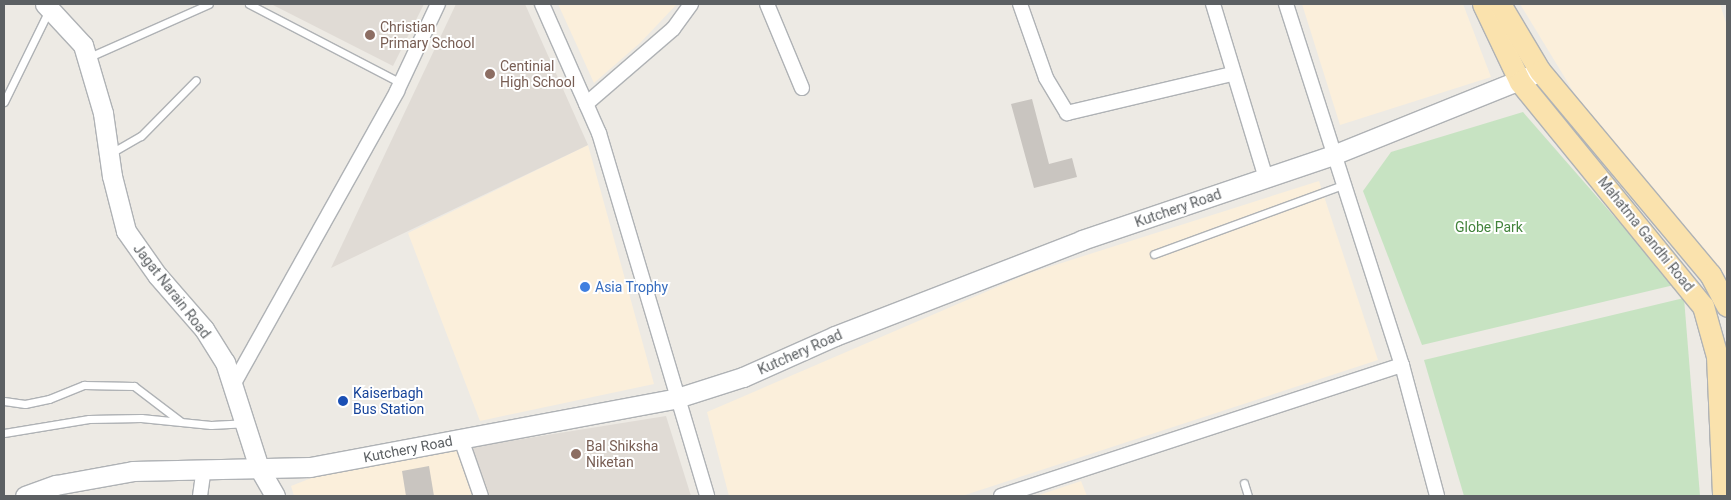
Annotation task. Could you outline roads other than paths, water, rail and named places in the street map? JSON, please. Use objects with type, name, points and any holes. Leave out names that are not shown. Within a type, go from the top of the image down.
[{"type":"main road","name":"Mahatma Gandhi Road","points":[[1483,4],[1520,82],[1703,306],[1717,356],[1723,496]]},
{"type":"main road","name":"Mahatma Gandhi Road","points":[[1500,4],[1540,71],[1710,274],[1726,301]]},
{"type":"street","points":[[233,385],[401,83],[438,4]]},
{"type":"street","points":[[542,4],[599,133],[707,496]]},
{"type":"street","points":[[586,104],[673,29],[691,4]]},
{"type":"street","points":[[767,4],[802,88]]},
{"type":"street","points":[[1020,4],[1046,78],[1066,114],[1232,74]]},
{"type":"street","points":[[1213,4],[1232,74],[1266,178]]},
{"type":"street","points":[[1286,4],[1402,365],[1437,496]]},
{"type":"street","name":"Jagat Narain Road","points":[[48,6],[83,45],[103,113],[109,154],[126,231],[157,275],[204,329],[225,362],[259,468],[275,496]]},
{"type":"street","name":"Kutchery Road","points":[[25,496],[56,485],[133,471],[310,467],[677,398],[744,377],[836,336],[1082,240],[1333,155],[1520,82],[1540,71]]},
{"type":"street","points":[[1703,306],[1726,301]]},
{"type":"street","points":[[1001,496],[1402,365]]},
{"type":"street","points":[[461,439],[481,496]]},
{"type":"street","points":[[200,496],[204,469]]},
{"type":"lane","points":[[87,58],[209,4]]},
{"type":"lane","points":[[249,4],[401,83]]},
{"type":"lane","points":[[4,102],[48,6]]},
{"type":"lane","points":[[109,154],[141,136],[196,80]]},
{"type":"lane","points":[[1154,254],[1343,185]]},
{"type":"lane","points":[[4,401],[25,404],[49,399],[84,385],[134,386],[180,421]]},
{"type":"lane","points":[[4,433],[89,419],[180,421],[211,425],[245,423]]},
{"type":"lane","points":[[1244,483],[1248,496]]},
{"type":"place","name":"Christian Primary School","points":[[370,35]]},
{"type":"place","name":"Centinial High School","points":[[490,74]]},
{"type":"place","name":"Asia Trophy","points":[[585,287]]},
{"type":"place","name":"Kaiserbagh Bus Station","points":[[343,401]]},
{"type":"place","name":"Bal Shiksha Niketan","points":[[576,454]]},
{"type":"park label","name":"Globe Park","points":[[1489,227]]}]
